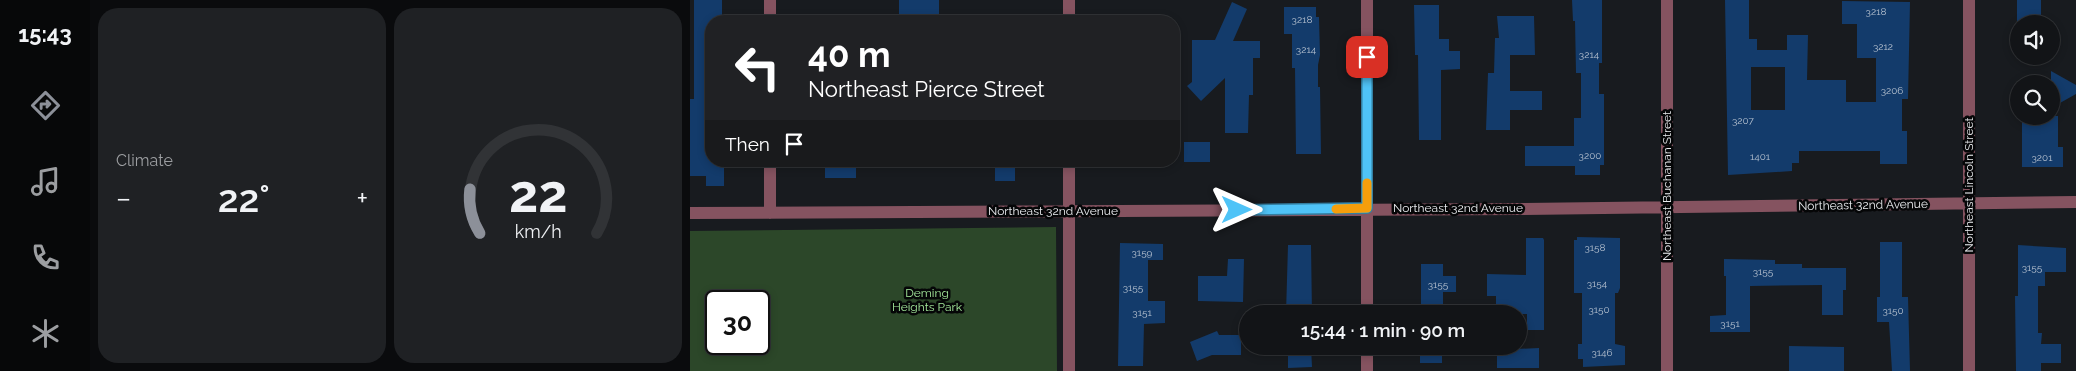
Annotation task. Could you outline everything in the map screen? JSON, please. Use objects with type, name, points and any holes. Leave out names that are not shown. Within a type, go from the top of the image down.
[{"type":"street","points":[[770,0],[770,15]]},
{"type":"street","points":[[1069,0],[1069,15]]},
{"type":"street","points":[[1367,0],[1367,305]]},
{"type":"street","name":"Northeast Buchanan Street","points":[[1667,0],[1667,371]]},
{"type":"street","name":"Northeast Lincoln Street","points":[[1969,0],[1969,371]]},
{"type":"street","points":[[770,167],[770,213]]},
{"type":"street","points":[[1069,167],[1069,371]]},
{"type":"street","name":"Northeast 32nd Avenue","points":[[690,214],[2076,202]]},
{"type":"street","points":[[1367,355],[1367,371]]},
{"type":"green space","name":"Deming Heights Park","points":[[1056,227],[1057,371],[690,371],[690,231]]},
{"type":"building","points":[[694,0],[722,0],[722,15],[705,15],[705,167],[724,167],[724,186],[706,186],[706,176],[690,176],[690,99],[694,99]]},
{"type":"building","points":[[899,0],[939,0],[939,15],[899,15]]},
{"type":"building","points":[[1572,0],[1602,0],[1602,63],[1599,63],[1599,94],[1604,94],[1604,165],[1600,165],[1600,175],[1575,175],[1575,166],[1525,166],[1525,146],[1574,146],[1574,118],[1581,118],[1581,73],[1576,73],[1575,21],[1573,21]]},
{"type":"building","points":[[1725,0],[1749,0],[1749,39],[1757,39],[1757,50],[1787,50],[1787,35],[1808,35],[1807,80],[1846,80],[1846,102],[1876,102],[1876,58],[1857,58],[1857,24],[1842,24],[1842,1],[1910,2],[1908,99],[1902,99],[1902,131],[1907,131],[1907,164],[1880,164],[1880,151],[1799,151],[1799,163],[1792,163],[1792,171],[1728,175]],"holes":[[[1751,67],[1785,67],[1785,110],[1751,110]]]},
{"type":"building","points":[[2017,0],[2041,0],[2041,15],[2017,15]]},
{"type":"building","points":[[1232,2],[1247,9],[1233,41],[1260,41],[1260,58],[1253,58],[1253,95],[1249,95],[1248,133],[1225,133],[1225,78],[1201,101],[1187,86],[1192,82],[1192,40],[1215,40]]},
{"type":"building","points":[[1414,5],[1439,5],[1439,39],[1449,39],[1449,51],[1460,51],[1460,69],[1441,70],[1441,140],[1419,140],[1418,55],[1415,55]]},
{"type":"building","points":[[1284,7],[1316,7],[1316,17],[1319,17],[1320,55],[1318,87],[1320,87],[1321,154],[1296,154],[1295,68],[1292,68],[1292,34],[1284,34]]},
{"type":"building","points":[[1497,16],[1534,16],[1535,55],[1510,55],[1510,91],[1542,91],[1542,110],[1510,110],[1510,130],[1486,130],[1488,73],[1494,73],[1495,38],[1499,38]]},
{"type":"building","points":[[2060,76],[2076,85],[2076,94],[2060,103]]},
{"type":"building","points":[[2022,125],[2058,125],[2058,147],[2063,147],[2063,167],[2022,167]]},
{"type":"building","points":[[1184,142],[1210,142],[1210,162],[1184,162]]},
{"type":"building","points":[[825,167],[856,167],[856,178],[825,178]]},
{"type":"building","points":[[995,167],[1015,167],[1015,181],[995,181]]},
{"type":"building","points":[[1577,237],[1620,238],[1620,288],[1618,293],[1615,293],[1615,344],[1625,346],[1625,365],[1583,367],[1583,359],[1578,359],[1578,344],[1582,344],[1582,293],[1574,293],[1574,240],[1577,240]]},
{"type":"building","points":[[1526,238],[1543,238],[1544,330],[1527,330],[1527,305],[1496,305],[1496,296],[1487,296],[1487,274],[1526,275]]},
{"type":"building","points":[[1880,242],[1902,242],[1902,297],[1908,297],[1910,371],[1892,371],[1889,322],[1877,322],[1877,297],[1880,297]]},
{"type":"building","points":[[1120,243],[1163,244],[1163,260],[1148,260],[1148,301],[1165,301],[1165,323],[1144,324],[1143,366],[1118,366]]},
{"type":"building","points":[[1288,245],[1311,245],[1312,305],[1286,305]]},
{"type":"building","points":[[2018,245],[2066,248],[2066,272],[2045,272],[2045,286],[2038,286],[2038,333],[2042,333],[2041,344],[2061,344],[2061,363],[2041,363],[2041,371],[2016,371],[2015,296],[2018,296]]},
{"type":"building","points":[[1228,259],[1244,259],[1243,302],[1198,301],[1198,276],[1227,276]]},
{"type":"building","points":[[1724,259],[1775,260],[1775,264],[1802,264],[1802,268],[1846,268],[1846,290],[1843,290],[1843,315],[1822,315],[1822,285],[1750,286],[1750,332],[1710,332],[1710,316],[1726,315]]},
{"type":"building","points":[[1421,264],[1443,264],[1443,276],[1456,276],[1456,292],[1443,292],[1443,305],[1421,305]]},
{"type":"building","points":[[1217,331],[1219,335],[1239,335],[1239,355],[1212,355],[1197,361],[1190,342]]},
{"type":"building","points":[[1789,346],[1844,347],[1844,371],[1789,371]]},
{"type":"building","points":[[1539,348],[1539,368],[1497,368],[1497,355],[1527,355],[1527,349]]},
{"type":"building","points":[[1288,355],[1311,355],[1312,367],[1288,368]]},
{"type":"building","points":[[1420,355],[1442,355],[1442,363],[1420,363]]},
{"type":"slow traffic","points":[[1336,209],[1367,208],[1367,183]]},
{"type":"route","points":[[1237,210],[1367,208],[1367,57]]}]
